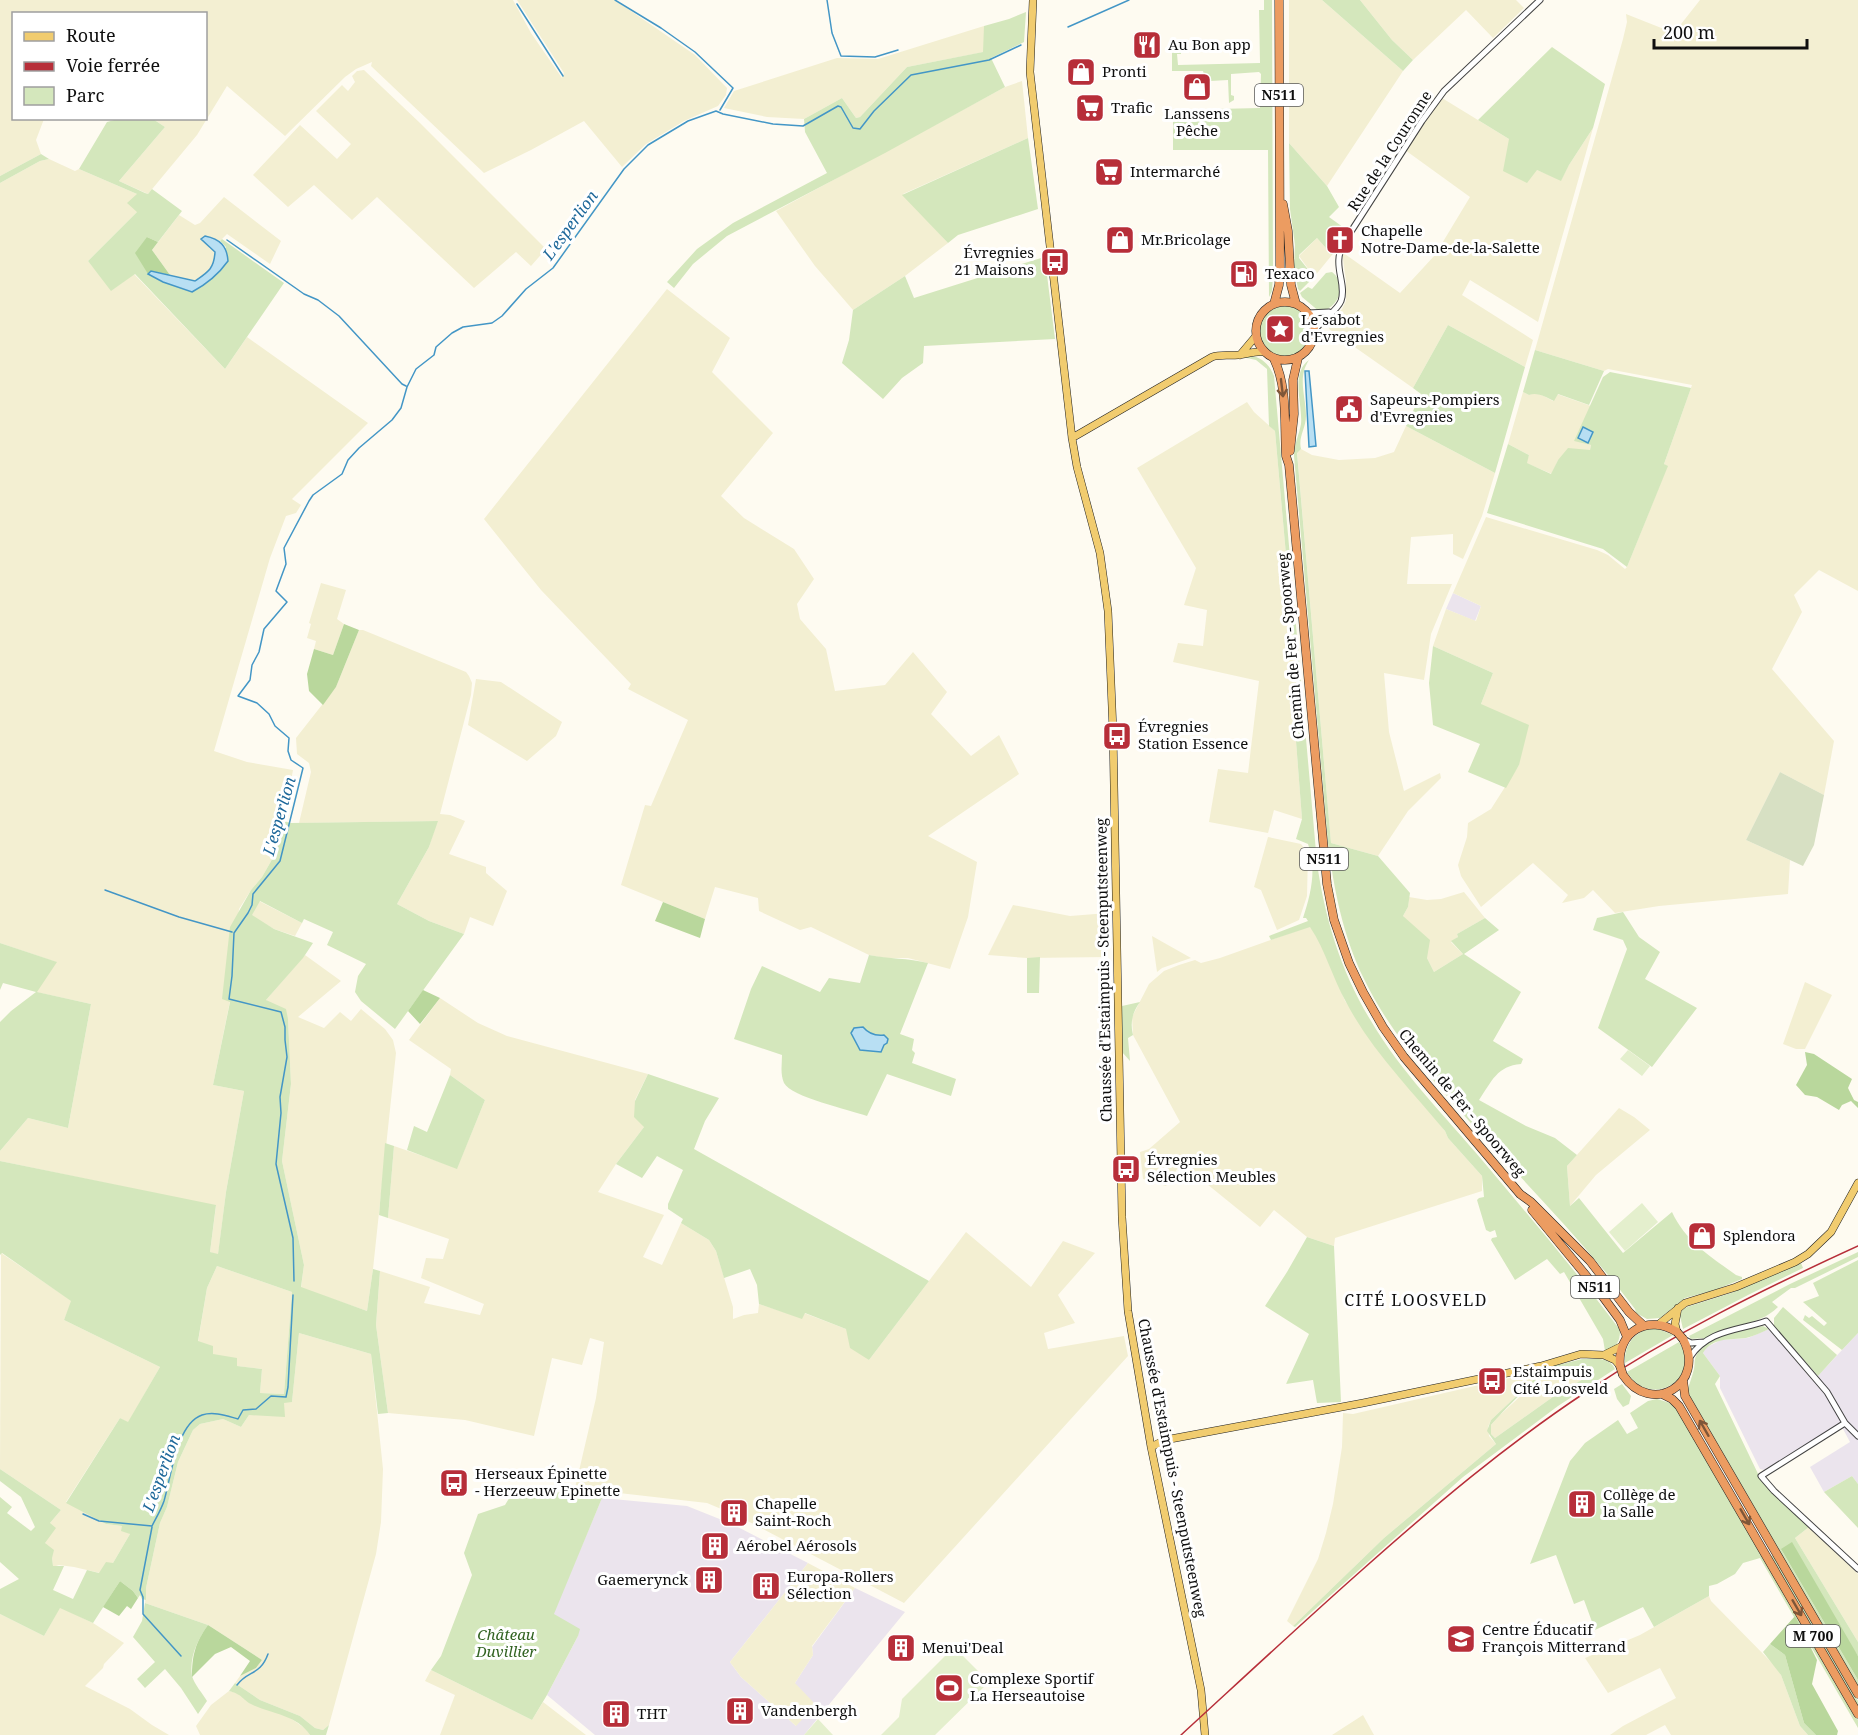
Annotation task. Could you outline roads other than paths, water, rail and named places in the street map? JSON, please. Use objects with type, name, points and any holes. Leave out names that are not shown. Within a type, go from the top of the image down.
[{"type":"highway","name":"N511","points":[[1256,336],[1258,320],[1266,309],[1274,304],[1279,285],[1279,0]]},
{"type":"highway","name":"N511","points":[[1280,191],[1288,231],[1291,285],[1296,304]]},
{"type":"highway","points":[[1274,304],[1286,302],[1296,304],[1308,313],[1315,330]]},
{"type":"highway","name":"Chemin de Fer - Spoorweg","points":[[1289,465],[1294,424],[1293,380],[1298,358],[1311,346],[1315,330]]},
{"type":"highway","points":[[1256,336],[1264,352],[1274,359],[1290,361],[1298,358]]},
{"type":"highway","name":"Chemin de Fer - Spoorweg","points":[[1274,359],[1282,386],[1285,440],[1327,884],[1334,920],[1356,979],[1372,1010],[1394,1044],[1520,1194],[1531,1202],[1590,1262],[1629,1312],[1644,1326]]},
{"type":"highway","name":"N511","points":[[1520,1194],[1620,1320],[1627,1337]]},
{"type":"highway","points":[[1659,1324],[1668,1327],[1680,1336],[1690,1357],[1690,1365],[1683,1380],[1674,1389],[1662,1394],[1643,1392],[1634,1388],[1623,1375],[1620,1366],[1622,1346],[1627,1337],[1644,1326],[1659,1324]]},
{"type":"highway","name":"M 700","points":[[1683,1380],[1685,1396],[1858,1694]]},
{"type":"highway","name":"M 700","points":[[1662,1394],[1679,1406],[1858,1714]]},
{"type":"main road","name":"Chaussée d'Estaimpuis - Steenputsteenweg","points":[[1033,0],[1030,72],[1072,438],[1077,467],[1100,553],[1108,604],[1113,731],[1123,1228],[1128,1311],[1151,1447],[1164,1502],[1203,1704],[1205,1735]]},
{"type":"main road","points":[[1240,355],[1256,336]]},
{"type":"main road","points":[[1072,438],[1212,357],[1264,352]]},
{"type":"main road","points":[[1659,1324],[1685,1303],[1750,1281],[1808,1254],[1832,1232],[1858,1183]]},
{"type":"main road","points":[[1678,1308],[1675,1324],[1680,1336]]},
{"type":"main road","points":[[1604,1355],[1622,1346]]},
{"type":"main road","points":[[1151,1447],[1165,1440],[1515,1371],[1581,1354],[1604,1355],[1615,1360],[1620,1366]]},
{"type":"street","name":"Rue de la Couronne","points":[[1315,330],[1331,312],[1338,308],[1342,294],[1338,259],[1343,244],[1422,121],[1444,91],[1540,0]]},
{"type":"street","points":[[1308,313],[1331,312]]},
{"type":"street","points":[[1680,1336],[1696,1343],[1737,1328],[1767,1321],[1827,1392],[1845,1423],[1858,1436]]},
{"type":"street","points":[[1690,1357],[1706,1341]]},
{"type":"street","points":[[1845,1423],[1761,1476],[1774,1491],[1858,1569]]},
{"type":"water","points":[[205,236],[222,244],[228,261],[203,286],[192,292],[148,274],[151,271],[195,281],[210,270],[214,258],[215,252],[201,239]]},
{"type":"water","points":[[1305,371],[1309,371],[1316,446],[1309,447]]},
{"type":"water","points":[[1583,427],[1593,432],[1588,443],[1578,438]]},
{"type":"water","points":[[863,1027],[870,1032],[884,1035],[888,1039],[881,1052],[860,1050],[851,1033],[854,1028]]},
{"type":"waterway","points":[[615,0],[695,52],[733,88],[720,110]]},
{"type":"waterway","points":[[827,0],[832,33],[841,56],[875,57],[898,50]]},
{"type":"waterway","name":"L'esperlion","points":[[1068,27],[1129,0]]},
{"type":"waterway","points":[[517,4],[563,76]]},
{"type":"waterway","name":"L'esperlion","points":[[294,1281],[293,1238],[276,1164],[281,1113],[280,1097],[287,1057],[285,1027],[281,1012],[229,999],[234,933],[252,905],[253,894],[280,861],[303,768],[291,760],[288,751],[289,738],[275,726],[269,714],[257,703],[238,696],[250,680],[252,665],[259,652],[264,629],[287,602],[276,591],[286,564],[284,548],[309,501],[313,495],[342,474],[348,460],[359,448],[392,420],[401,408],[407,387],[416,369],[434,355],[436,347],[463,327],[492,323],[502,316],[526,289],[553,268],[624,169],[648,145],[688,121],[716,111],[773,124],[803,126],[838,106],[841,107],[853,128],[860,129],[874,111],[911,75],[989,60],[1021,45]]},
{"type":"waterway","points":[[227,240],[339,316],[406,386]]},
{"type":"waterway","points":[[105,890],[179,917],[232,932]]},
{"type":"waterway","name":"L'esperlion","points":[[83,1514],[99,1521],[152,1526],[164,1501],[180,1440],[193,1420],[202,1415],[211,1414],[238,1419],[243,1410],[256,1409],[271,1396],[286,1397],[293,1295]]},
{"type":"waterway","points":[[152,1527],[140,1590],[143,1597],[143,1614],[181,1656]]},
{"type":"waterway","points":[[237,1685],[245,1677],[258,1670],[268,1654]]},
{"type":"railway","points":[[1181,1735],[1389,1546],[1471,1477],[1556,1412],[1685,1332],[1753,1296],[1858,1246]]},
{"type":"place","name":"Au Bon app","points":[[1147,45]]},
{"type":"place","name":"Pronti","points":[[1081,72]]},
{"type":"place","name":"Lanssens Pêche","points":[[1197,87]]},
{"type":"place","name":"Trafic","points":[[1090,108]]},
{"type":"place","name":"Intermarché","points":[[1109,172]]},
{"type":"place","name":"Mr.Bricolage","points":[[1120,240]]},
{"type":"place","name":"Chapelle Notre-Dame-de-la-Salette","points":[[1340,240]]},
{"type":"place","name":"Évregnies 21 Maisons","points":[[1055,262]]},
{"type":"place","name":"Texaco","points":[[1244,274]]},
{"type":"place","name":"Le sabot d'Evregnies","points":[[1280,329]]},
{"type":"place","name":"Sapeurs-Pompiers d'Evregnies","points":[[1349,409]]},
{"type":"place","name":"Évregnies Station Essence","points":[[1117,736]]},
{"type":"place","name":"Évregnies Sélection Meubles","points":[[1126,1169]]},
{"type":"place","name":"Splendora","points":[[1702,1236]]},
{"type":"place","name":"Estaimpuis Cité Loosveld","points":[[1492,1381]]},
{"type":"place","name":"Herseaux Épinette - Herzeeuw Epinette","points":[[454,1483]]},
{"type":"place","name":"Collège de la Salle","points":[[1582,1504]]},
{"type":"place","name":"Chapelle Saint-Roch","points":[[734,1513]]},
{"type":"place","name":"Aérobel Aérosols","points":[[715,1546]]},
{"type":"place","name":"Gaemerynck","points":[[709,1580]]},
{"type":"place","name":"Europa-Rollers Sélection","points":[[766,1586]]},
{"type":"place","name":"Centre Éducatif François Mitterrand","points":[[1461,1639]]},
{"type":"place","name":"Menui'Deal","points":[[901,1648]]},
{"type":"place","name":"Complexe Sportif La Herseautoise","points":[[949,1688]]},
{"type":"place","name":"Vandenbergh","points":[[740,1711]]},
{"type":"place","name":"THT","points":[[616,1714]]},
{"type":"district","name":"CITÉ LOOSVELD","points":[[1416,1300]]},
{"type":"park label","name":"Château Duvillier","points":[[506,1644]]}]
